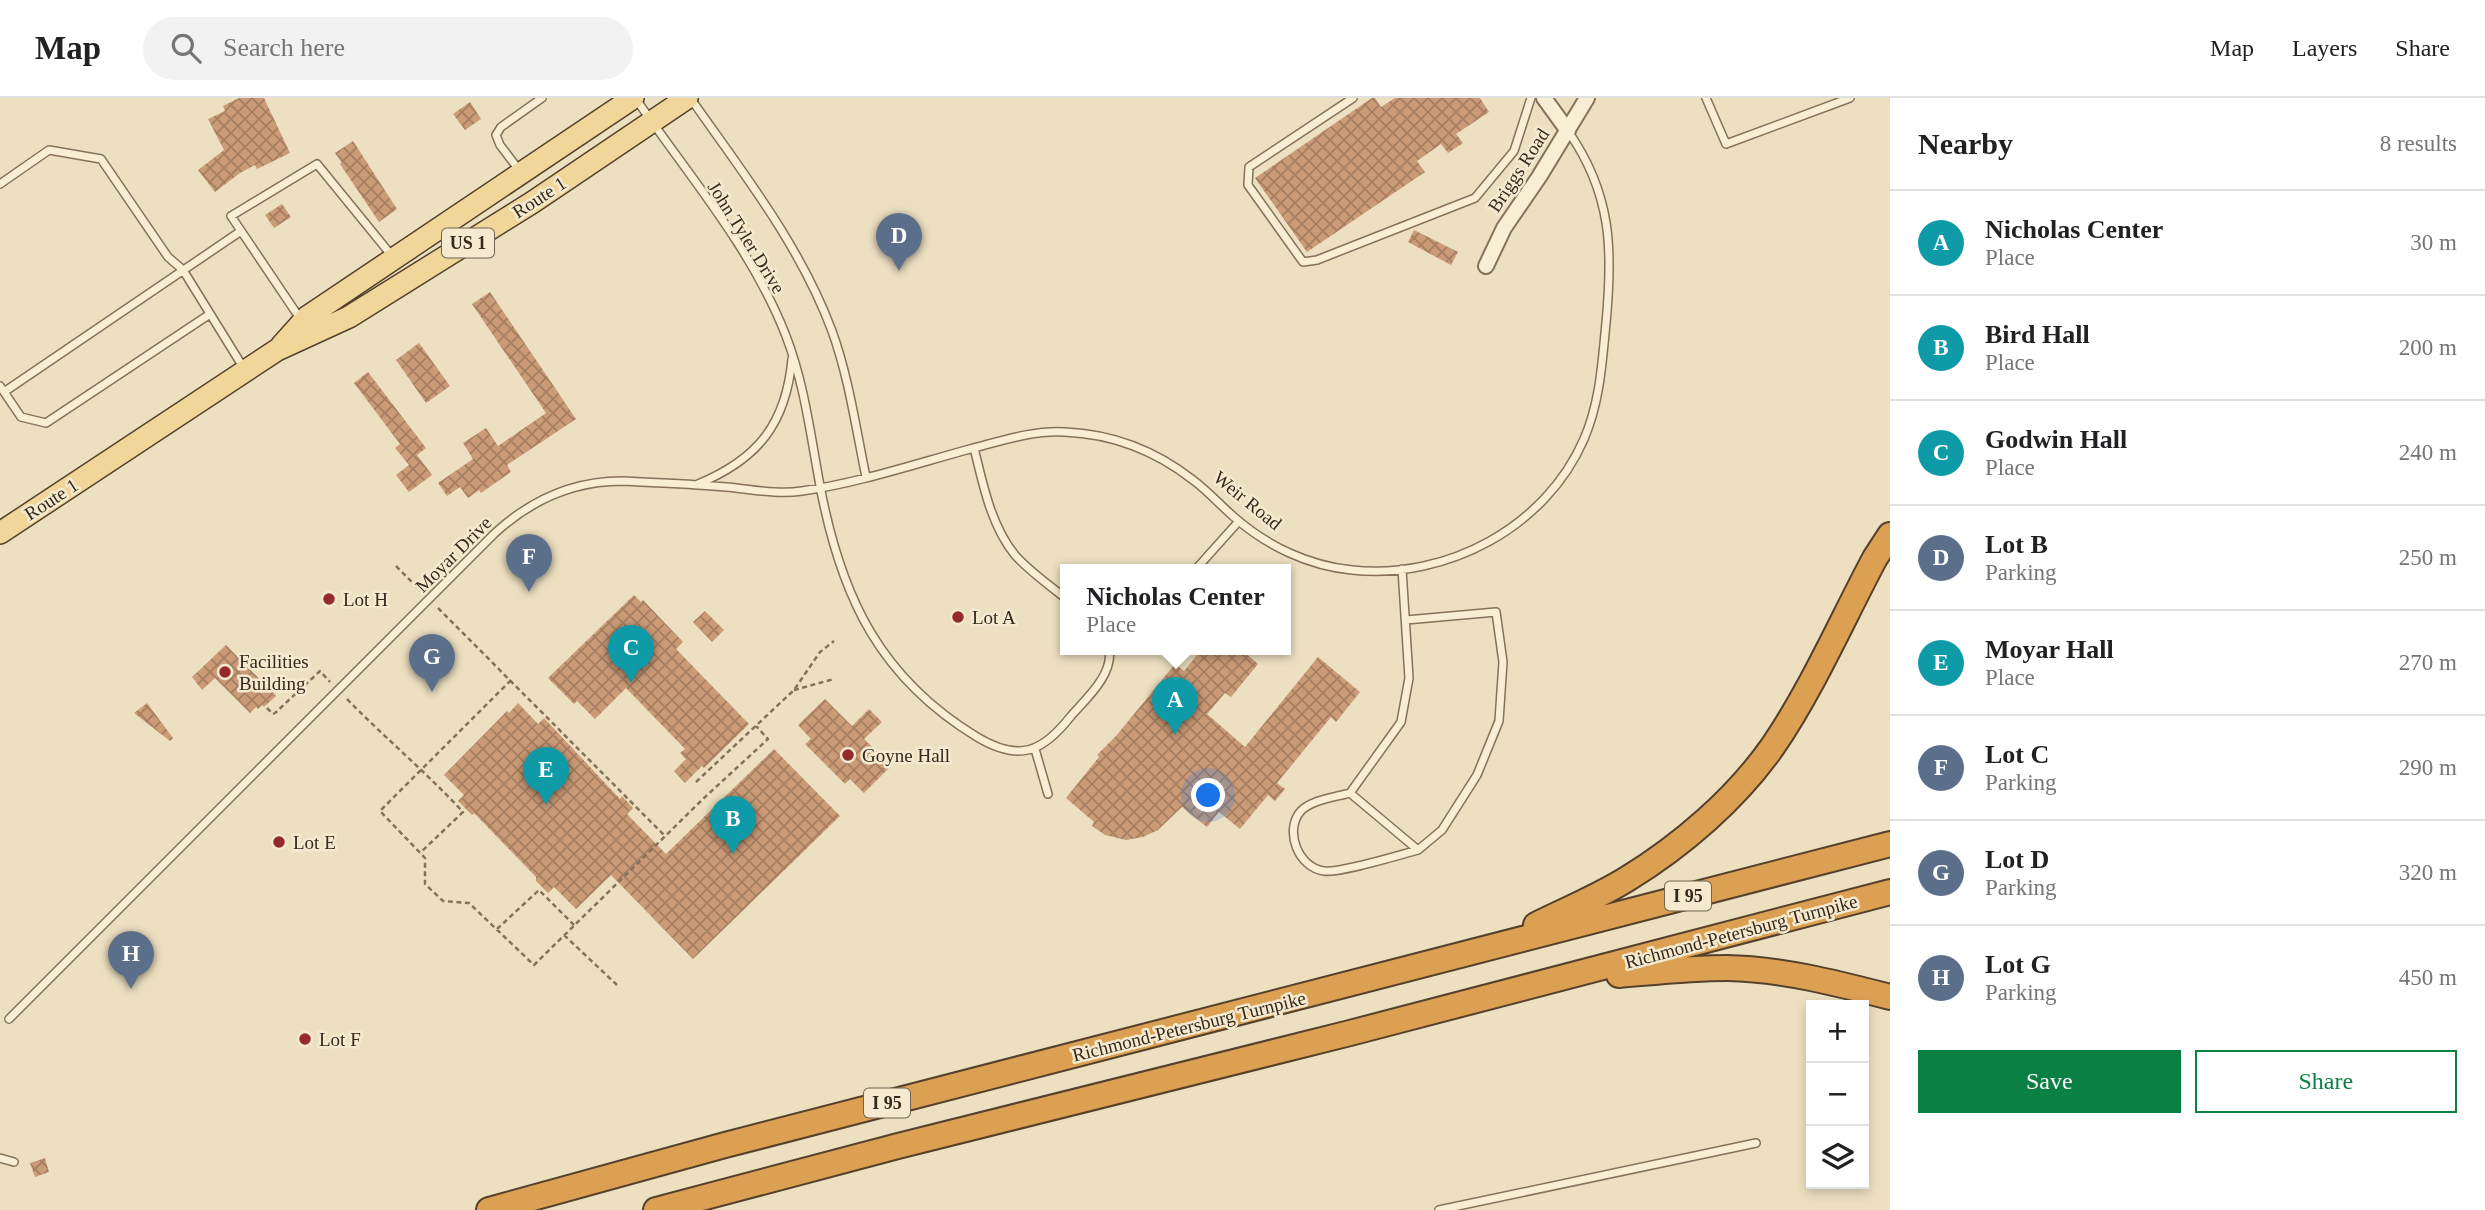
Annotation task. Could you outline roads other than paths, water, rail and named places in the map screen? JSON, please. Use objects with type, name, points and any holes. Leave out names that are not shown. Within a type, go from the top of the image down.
[{"type":"highway","points":[[1487,948],[1625,881],[1656,860],[1725,802],[1772,747],[1890,535]]},
{"type":"highway","name":"Richmond-Petersburg Turnpike","points":[[489,1210],[701,1151],[1890,844]]},
{"type":"highway","name":"Richmond-Petersburg Turnpike","points":[[656,1210],[1890,892]]},
{"type":"highway","points":[[1552,981],[1672,970],[1728,968],[1804,976],[1890,997]]},
{"type":"main road","name":"Route 1","points":[[277,350],[302,321],[634,98]]},
{"type":"main road","name":"Route 1","points":[[0,533],[277,350],[349,317],[533,202],[689,98]]},
{"type":"street","name":"Weir Road","points":[[1544,98],[1568,131]]},
{"type":"street","name":"Briggs Road","points":[[1486,266],[1504,228],[1587,98]]},
{"type":"lane","points":[[521,173],[500,145],[496,135],[501,127],[542,98]]},
{"type":"lane","name":"John Tyler Drive","points":[[634,98],[732,235],[766,292],[786,336],[803,394],[829,531],[856,608],[884,655],[933,706],[964,729],[992,746],[1011,752],[1035,748]]},
{"type":"lane","name":"John Tyler Drive","points":[[689,98],[786,235],[813,285],[833,333],[866,477]]},
{"type":"lane","points":[[1353,98],[1249,167],[1248,184],[1303,262],[1317,260],[1475,198],[1514,151],[1531,98]]},
{"type":"lane","points":[[1706,98],[1726,144],[1850,98]]},
{"type":"lane","name":"Weir Road","points":[[866,477],[1034,433],[1088,433],[1114,439],[1167,462],[1192,479],[1239,521],[1280,549],[1329,566],[1373,572],[1402,569],[1443,561],[1474,550],[1504,534],[1531,513],[1551,492],[1570,466],[1584,439],[1601,381],[1611,265],[1607,218],[1588,164],[1568,131]]},
{"type":"lane","points":[[0,184],[49,150],[101,159],[168,257],[183,270],[246,371]]},
{"type":"lane","points":[[302,321],[231,216],[317,164],[395,259]]},
{"type":"lane","points":[[210,314],[46,423],[21,417],[2,389],[241,231]]},
{"type":"lane","points":[[695,485],[722,474],[744,460],[771,429],[788,390],[792,355]]},
{"type":"lane","points":[[974,448],[992,512],[1004,540],[1027,566],[1060,594]]},
{"type":"lane","name":"Moyar Drive","points":[[9,1019],[515,514],[554,494],[605,481],[792,492],[866,477]]},
{"type":"lane","points":[[1200,564],[1239,521]]},
{"type":"lane","points":[[1402,569],[1409,678],[1401,722],[1350,793],[1313,804],[1301,811],[1295,823],[1294,837],[1304,862],[1315,869],[1335,871],[1418,850],[1442,830],[1477,775],[1499,721],[1503,662],[1496,612],[1406,620]]},
{"type":"lane","points":[[1048,794],[1035,748],[1058,733],[1100,681],[1108,668],[1111,655]]},
{"type":"lane","points":[[1350,793],[1418,850]]},
{"type":"lane","points":[[1438,1210],[1756,1143]]},
{"type":"lane","points":[[0,1157],[14,1162],[0,1165]]},
{"type":"place","name":"Lot B","points":[[899,271]]},
{"type":"place","name":"Lot C","points":[[529,592]]},
{"type":"place","name":"Lot H","points":[[329,599]]},
{"type":"place","name":"Lot A","points":[[958,617]]},
{"type":"place","name":"Facilities Building","points":[[225,672]]},
{"type":"place","name":"Godwin Hall","points":[[631,683]]},
{"type":"place","name":"Lot D","points":[[432,692]]},
{"type":"place","name":"Nicholas Center","points":[[1175,735]]},
{"type":"place","name":"Goyne Hall","points":[[848,755]]},
{"type":"place","name":"Moyar Hall","points":[[546,805]]},
{"type":"place","name":"Lot E","points":[[279,842]]},
{"type":"place","name":"Bird Hall","points":[[733,854]]},
{"type":"place","name":"Lot G","points":[[131,989]]},
{"type":"place","name":"Lot F","points":[[305,1039]]}]
